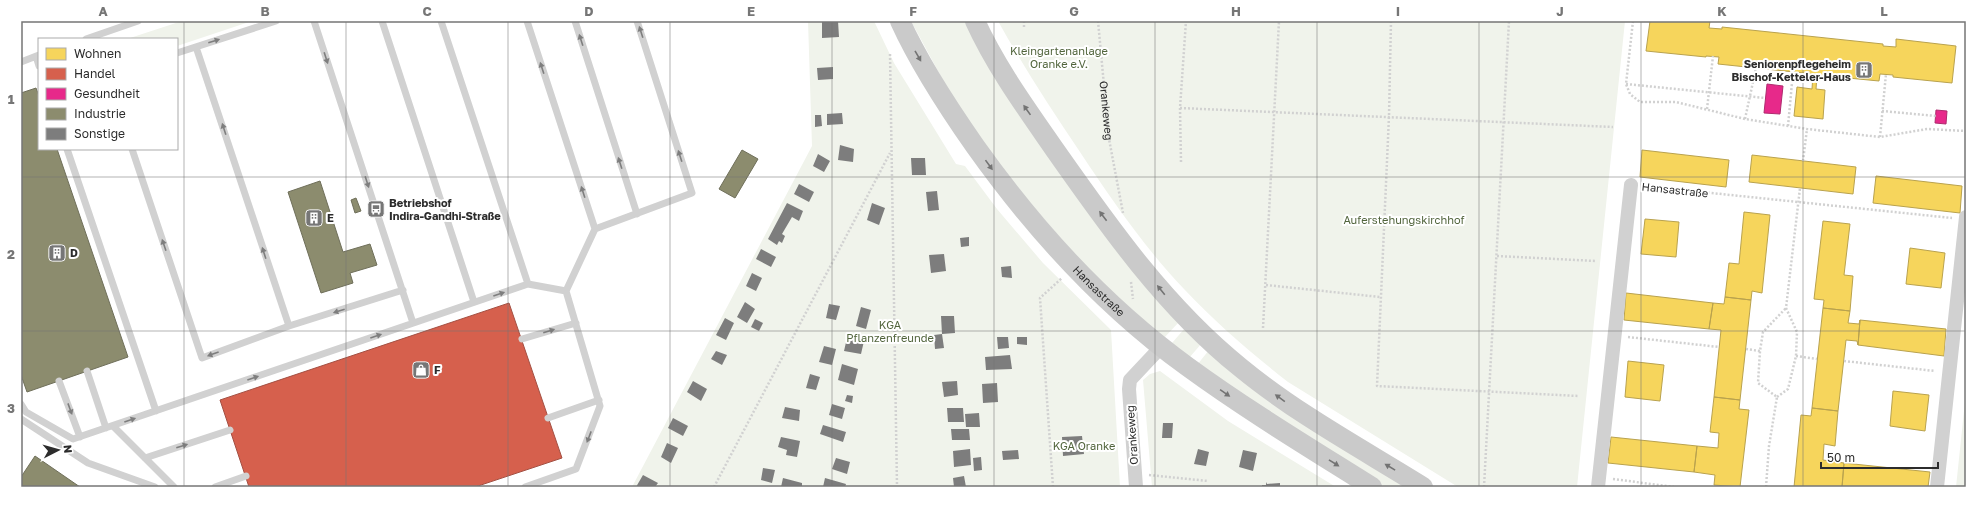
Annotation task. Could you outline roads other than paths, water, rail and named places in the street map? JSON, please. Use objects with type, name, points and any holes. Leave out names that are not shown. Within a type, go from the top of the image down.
[{"type":"main road","name":"Hansastraße","points":[[900,21],[908,38],[947,106],[1001,182],[1050,241],[1137,326],[1161,347],[1233,399],[1372,487]]},
{"type":"main road","points":[[975,21],[984,40],[1016,94],[1082,189],[1187,319],[1210,342],[1241,369],[1284,400],[1423,487]]},
{"type":"street","name":"Hansastraße","points":[[1598,482],[1631,185]]},
{"type":"street","points":[[1937,487],[1966,218]]},
{"type":"street","name":"Orankeweg","points":[[1136,487],[1129,389],[1130,380],[1161,347]]},
{"type":"lane","points":[[94,38],[138,21]]},
{"type":"lane","points":[[178,53],[276,21]]},
{"type":"lane","points":[[314,21],[413,323]]},
{"type":"lane","points":[[382,21],[474,302]]},
{"type":"lane","points":[[441,21],[528,284]]},
{"type":"lane","points":[[525,487],[576,469],[600,406],[566,291],[595,229],[527,21]]},
{"type":"lane","points":[[574,21],[637,214]]},
{"type":"lane","points":[[595,229],[692,193],[637,21]]},
{"type":"lane","points":[[196,47],[289,326]]},
{"type":"lane","points":[[21,62],[37,56]]},
{"type":"lane","points":[[67,150],[156,411]]},
{"type":"lane","points":[[132,150],[202,358],[289,326],[402,290]]},
{"type":"lane","points":[[21,404],[26,412],[73,439],[528,284],[566,291]]},
{"type":"lane","points":[[522,339],[576,323]]},
{"type":"lane","points":[[87,371],[110,427],[145,458],[174,487]]},
{"type":"lane","points":[[59,381],[80,436]]},
{"type":"lane","points":[[548,418],[599,400]]},
{"type":"lane","points":[[21,419],[88,463],[154,487]]},
{"type":"lane","points":[[145,458],[230,430]]},
{"type":"lane","points":[[215,487],[246,476]]},
{"type":"place","name":"Seniorenpflegeheim Bischof-Ketteler-Haus","points":[[1864,70]]},
{"type":"place","name":"Betriebshof Indira-Gandhi-Straße","points":[[376,209]]},
{"type":"place","name":"E","points":[[314,218]]},
{"type":"place","name":"D","points":[[57,253]]},
{"type":"place","name":"F","points":[[421,370]]},
{"type":"park label","name":"Kleingartenanlage Oranke e.V.","points":[[1059,57]]},
{"type":"park label","name":"Auferstehungskirchhof","points":[[1404,220]]},
{"type":"park label","name":"KGA Pflanzenfreunde","points":[[890,331]]},
{"type":"park label","name":"KGA Oranke","points":[[1084,446]]}]
